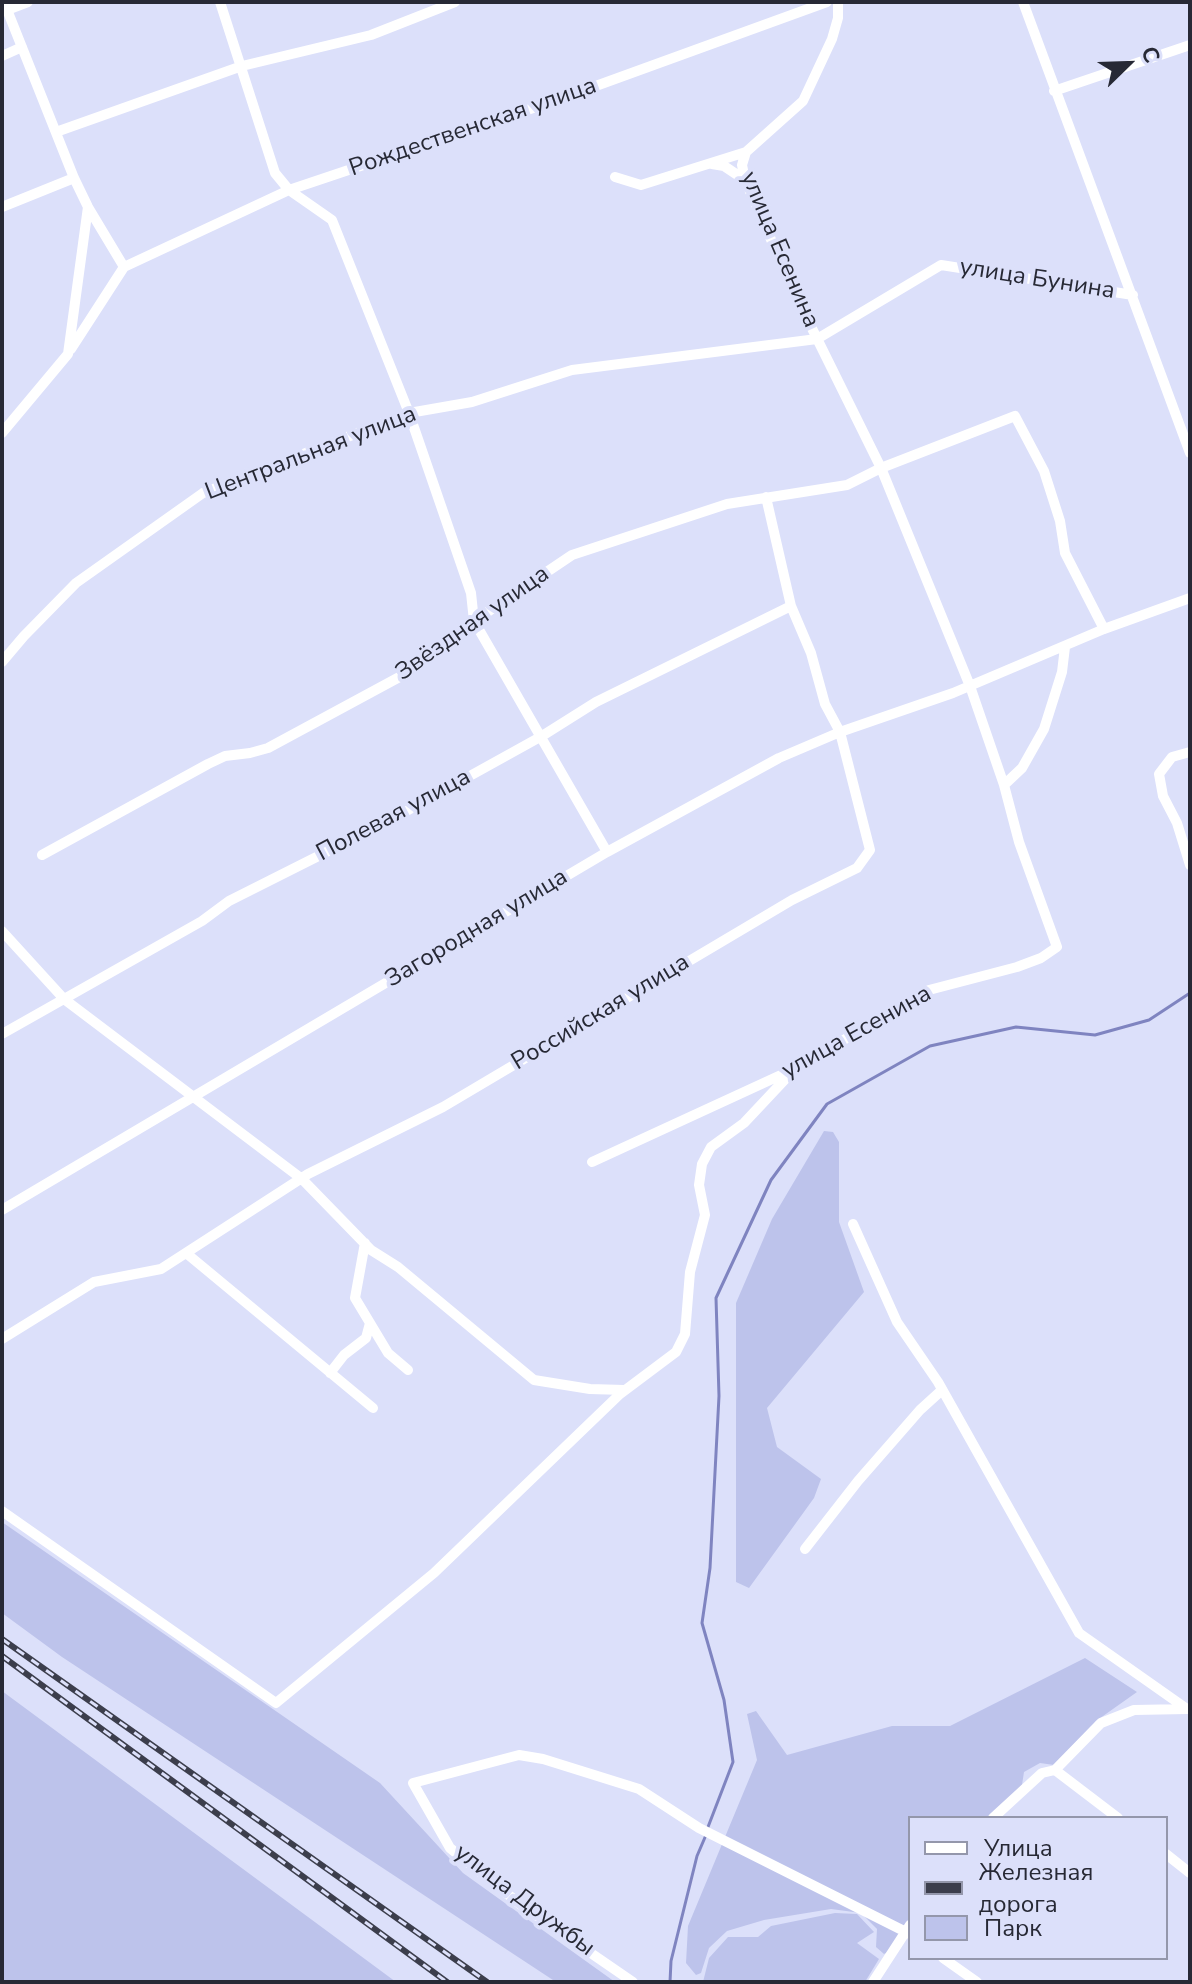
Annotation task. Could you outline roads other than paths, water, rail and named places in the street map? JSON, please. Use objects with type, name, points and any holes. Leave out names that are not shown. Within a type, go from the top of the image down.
[{"type":"street","points":[[2,433],[68,354],[124,267],[74,178],[5,6],[28,2]]},
{"type":"street","points":[[220,2],[275,173],[289,190],[332,220],[409,413],[471,593],[474,621],[607,852]]},
{"type":"street","points":[[56,132],[242,66],[371,35],[455,2]]},
{"type":"street","name":"Рождественская улица","points":[[124,267],[289,190],[560,99],[827,2]]},
{"type":"street","name":"улица Есенина","points":[[592,1162],[794,1069],[929,990],[1017,967],[1041,958],[1057,947],[1019,842],[1004,785],[970,686],[881,468],[817,339],[745,180],[742,165],[746,152],[803,101],[832,39],[838,18],[838,2]]},
{"type":"street","name":"улица Бунина","points":[[1023,2],[1190,453]]},
{"type":"street","points":[[1054,91],[1190,45]]},
{"type":"street","points":[[2,56],[22,47]]},
{"type":"street","points":[[615,177],[641,185],[746,152]]},
{"type":"street","points":[[706,164],[724,166],[745,180]]},
{"type":"street","points":[[2,207],[74,178]]},
{"type":"street","points":[[68,354],[88,207]]},
{"type":"street","name":"улица Бунина","points":[[817,339],[941,265],[1133,295]]},
{"type":"street","name":"Центральная улица","points":[[2,662],[76,583],[203,493],[409,413],[472,402],[572,370],[817,339]]},
{"type":"street","points":[[881,468],[1015,416],[1044,471],[1060,521],[1065,553],[1104,629]]},
{"type":"street","name":"Звёздная улица","points":[[42,855],[216,760],[268,748],[383,686],[426,660],[474,621],[572,555],[727,504],[847,485],[881,468]]},
{"type":"street","name":"Российская улица","points":[[2,1339],[94,1282],[161,1269],[302,1179],[443,1107],[792,900],[857,868],[870,850],[840,732],[825,704],[811,653],[791,606],[766,497]]},
{"type":"street","points":[[970,686],[1104,629],[1190,598]]},
{"type":"street","name":"Полевая улица","points":[[2,1034],[202,921],[229,901],[394,818],[542,736],[596,702],[791,606]]},
{"type":"street","points":[[1004,785],[1022,768],[1044,729],[1062,672],[1065,647]]},
{"type":"street","name":"Загородная улица","points":[[2,1210],[607,852],[779,758],[840,732],[970,686]]},
{"type":"street","points":[[1190,752],[1172,757],[1159,774],[1163,796],[1177,823],[1190,865]]},
{"type":"street","points":[[2,931],[64,999],[302,1179],[365,1243],[534,1380],[590,1389],[626,1390]]},
{"type":"street","points":[[2,1511],[276,1703],[434,1573],[626,1390],[676,1352],[685,1334],[690,1272],[705,1215],[699,1185],[702,1164],[711,1147],[744,1123],[794,1069]]},
{"type":"street","points":[[853,1224],[897,1322],[942,1390],[1079,1633],[1189,1708]]},
{"type":"street","points":[[365,1243],[355,1298],[388,1353],[408,1370]]},
{"type":"street","points":[[186,1253],[373,1408]]},
{"type":"street","points":[[330,1373],[344,1355],[366,1338],[370,1323]]},
{"type":"street","points":[[805,1549],[858,1481],[920,1410],[942,1390]]},
{"type":"street","points":[[995,1816],[1042,1773],[1055,1770],[1101,1723],[1134,1710],[1189,1708]]},
{"type":"street","name":"улица Дружбы","points":[[633,1982],[521,1905],[450,1848],[413,1783],[519,1755],[543,1759],[639,1789],[716,1837],[908,1930]]},
{"type":"street","points":[[1055,1770],[1115,1816]]},
{"type":"street","points":[[1168,1856],[1190,1873]]},
{"type":"street","points":[[873,1982],[908,1931]]},
{"type":"street","points":[[946,1960],[977,1982]]},
{"type":"waterway","points":[[708,1827],[733,1762],[724,1700],[702,1623],[710,1568],[719,1396],[716,1298],[771,1180],[827,1104],[930,1046],[1016,1027],[1095,1035],[1149,1020],[1190,993]]},
{"type":"waterway","points":[[670,1982],[671,1961],[697,1856],[706,1835]]},
{"type":"railway","points":[[2,1639],[487,1982]]},
{"type":"railway","points":[[2,1656],[447,1982]]}]
